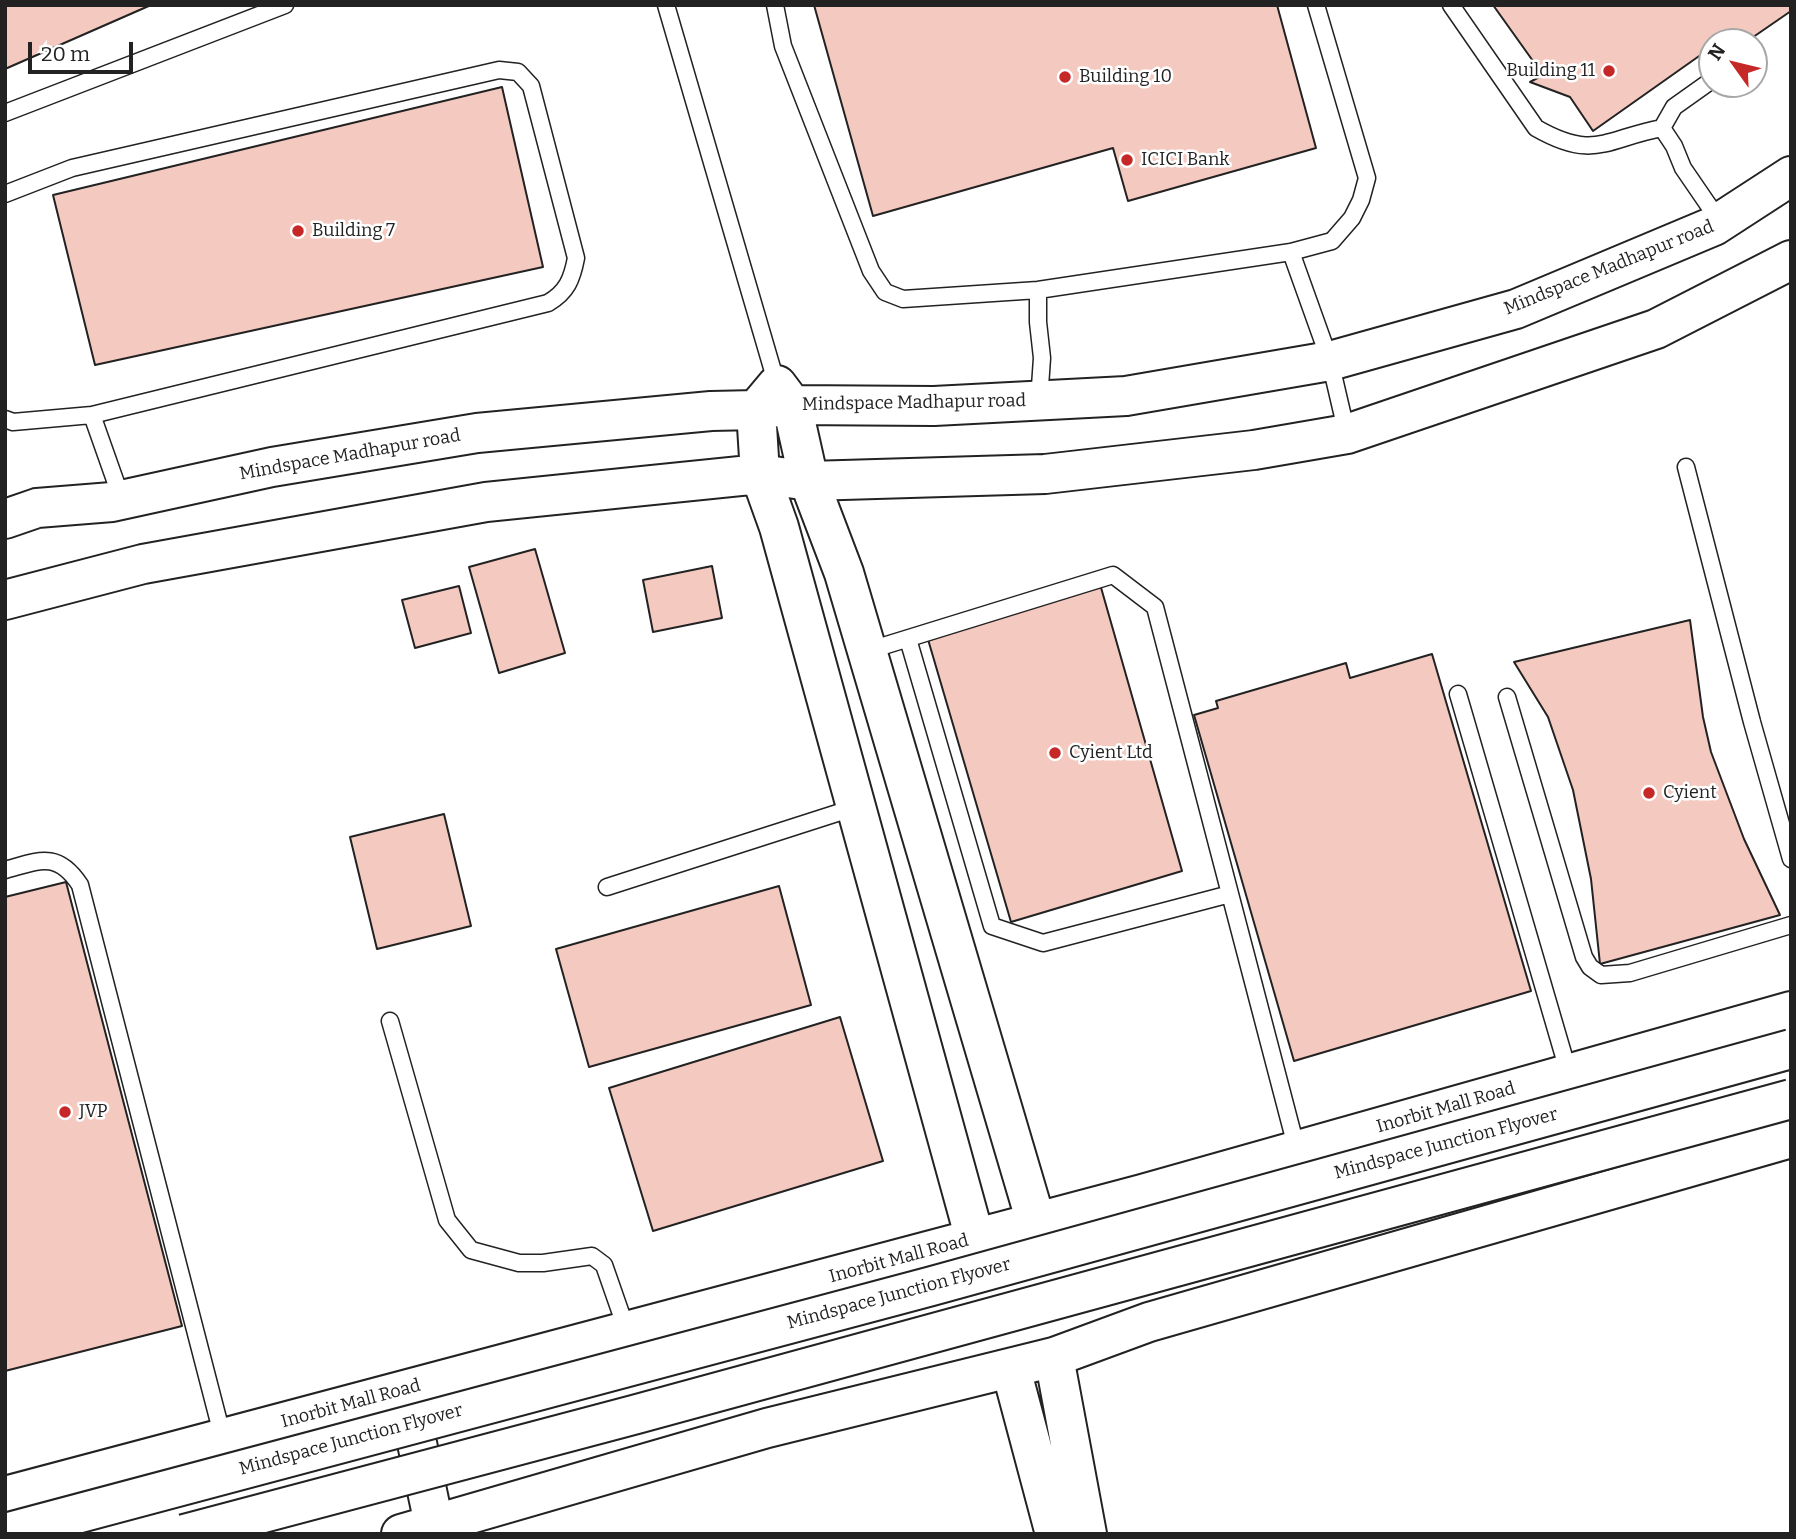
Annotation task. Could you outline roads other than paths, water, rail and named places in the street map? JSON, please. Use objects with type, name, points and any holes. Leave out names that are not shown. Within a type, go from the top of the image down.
[{"type":"main road","name":"Mindspace Madhapur road","points":[[5,519],[37,509],[122,499],[272,467],[477,433],[711,411],[775,400],[934,406],[1126,396],[1329,361],[1516,309],[1720,222],[1791,176]]},
{"type":"main road","points":[[5,600],[143,564],[486,502],[760,474],[809,481],[1045,474],[1254,450],[1347,434],[1656,329],[1791,260]]},
{"type":"main road","points":[[775,400],[760,474],[779,527],[975,1239]]},
{"type":"main road","points":[[775,400],[844,573],[1036,1222]]},
{"type":"main road","name":"Inorbit Mall Road","points":[[5,1496],[975,1239],[1791,1011]]},
{"type":"main road","name":"Mindspace Junction Flyover","points":[[5,1534],[933,1286],[1791,1049]]},
{"type":"main road","points":[[184,1534],[637,1414],[1791,1099]]},
{"type":"main road","points":[[406,1389],[417,1529],[767,1428],[1054,1357],[1149,1322],[1791,1138]]},
{"type":"main road","points":[[1054,1357],[1087,1534]]},
{"type":"main road","points":[[1011,1369],[1055,1534]]},
{"type":"lane","points":[[5,113],[285,5]]},
{"type":"lane","points":[[666,5],[775,400]]},
{"type":"lane","points":[[775,5],[783,46],[871,271],[885,292],[903,299],[1038,290],[1291,252],[1332,241],[1352,218],[1361,200],[1367,178],[1316,5]]},
{"type":"lane","points":[[1451,5],[1536,128],[1546,134],[1581,147],[1611,144],[1639,132],[1662,128]]},
{"type":"lane","points":[[5,194],[72,168],[499,70],[518,72],[531,86],[576,258],[572,280],[561,295],[548,303],[92,415],[13,422],[5,419]]},
{"type":"lane","points":[[1662,128],[1674,107],[1698,90]]},
{"type":"lane","points":[[1662,128],[1674,146],[1683,168],[1720,222]]},
{"type":"lane","points":[[1291,252],[1329,361],[1347,434]]},
{"type":"lane","points":[[1038,290],[1042,358],[1039,401]]},
{"type":"lane","points":[[92,415],[122,499]]},
{"type":"lane","points":[[1686,467],[1752,722],[1791,859]]},
{"type":"lane","points":[[867,651],[1113,575],[1155,607],[1297,1150]]},
{"type":"lane","points":[[908,639],[992,926],[1043,943],[1230,894]]},
{"type":"lane","points":[[1458,694],[1569,1074]]},
{"type":"lane","points":[[1507,698],[1584,957],[1590,967],[1601,975],[1630,973],[1791,925]]},
{"type":"lane","points":[[607,887],[856,807]]},
{"type":"lane","points":[[5,870],[40,859],[71,870],[80,885],[223,1438]]},
{"type":"lane","points":[[390,1021],[447,1220],[471,1250],[489,1256],[519,1263],[543,1263],[592,1256],[604,1265],[627,1331]]},
{"type":"place","name":"Building 11","points":[[1609,71]]},
{"type":"place","name":"Building 10","points":[[1065,77]]},
{"type":"place","name":"ICICI Bank","points":[[1127,160]]},
{"type":"place","name":"Building 7","points":[[298,231]]},
{"type":"place","name":"Cyient Ltd","points":[[1055,753]]},
{"type":"place","name":"Cyient","points":[[1649,793]]},
{"type":"place","name":"JVP","points":[[65,1112]]}]
